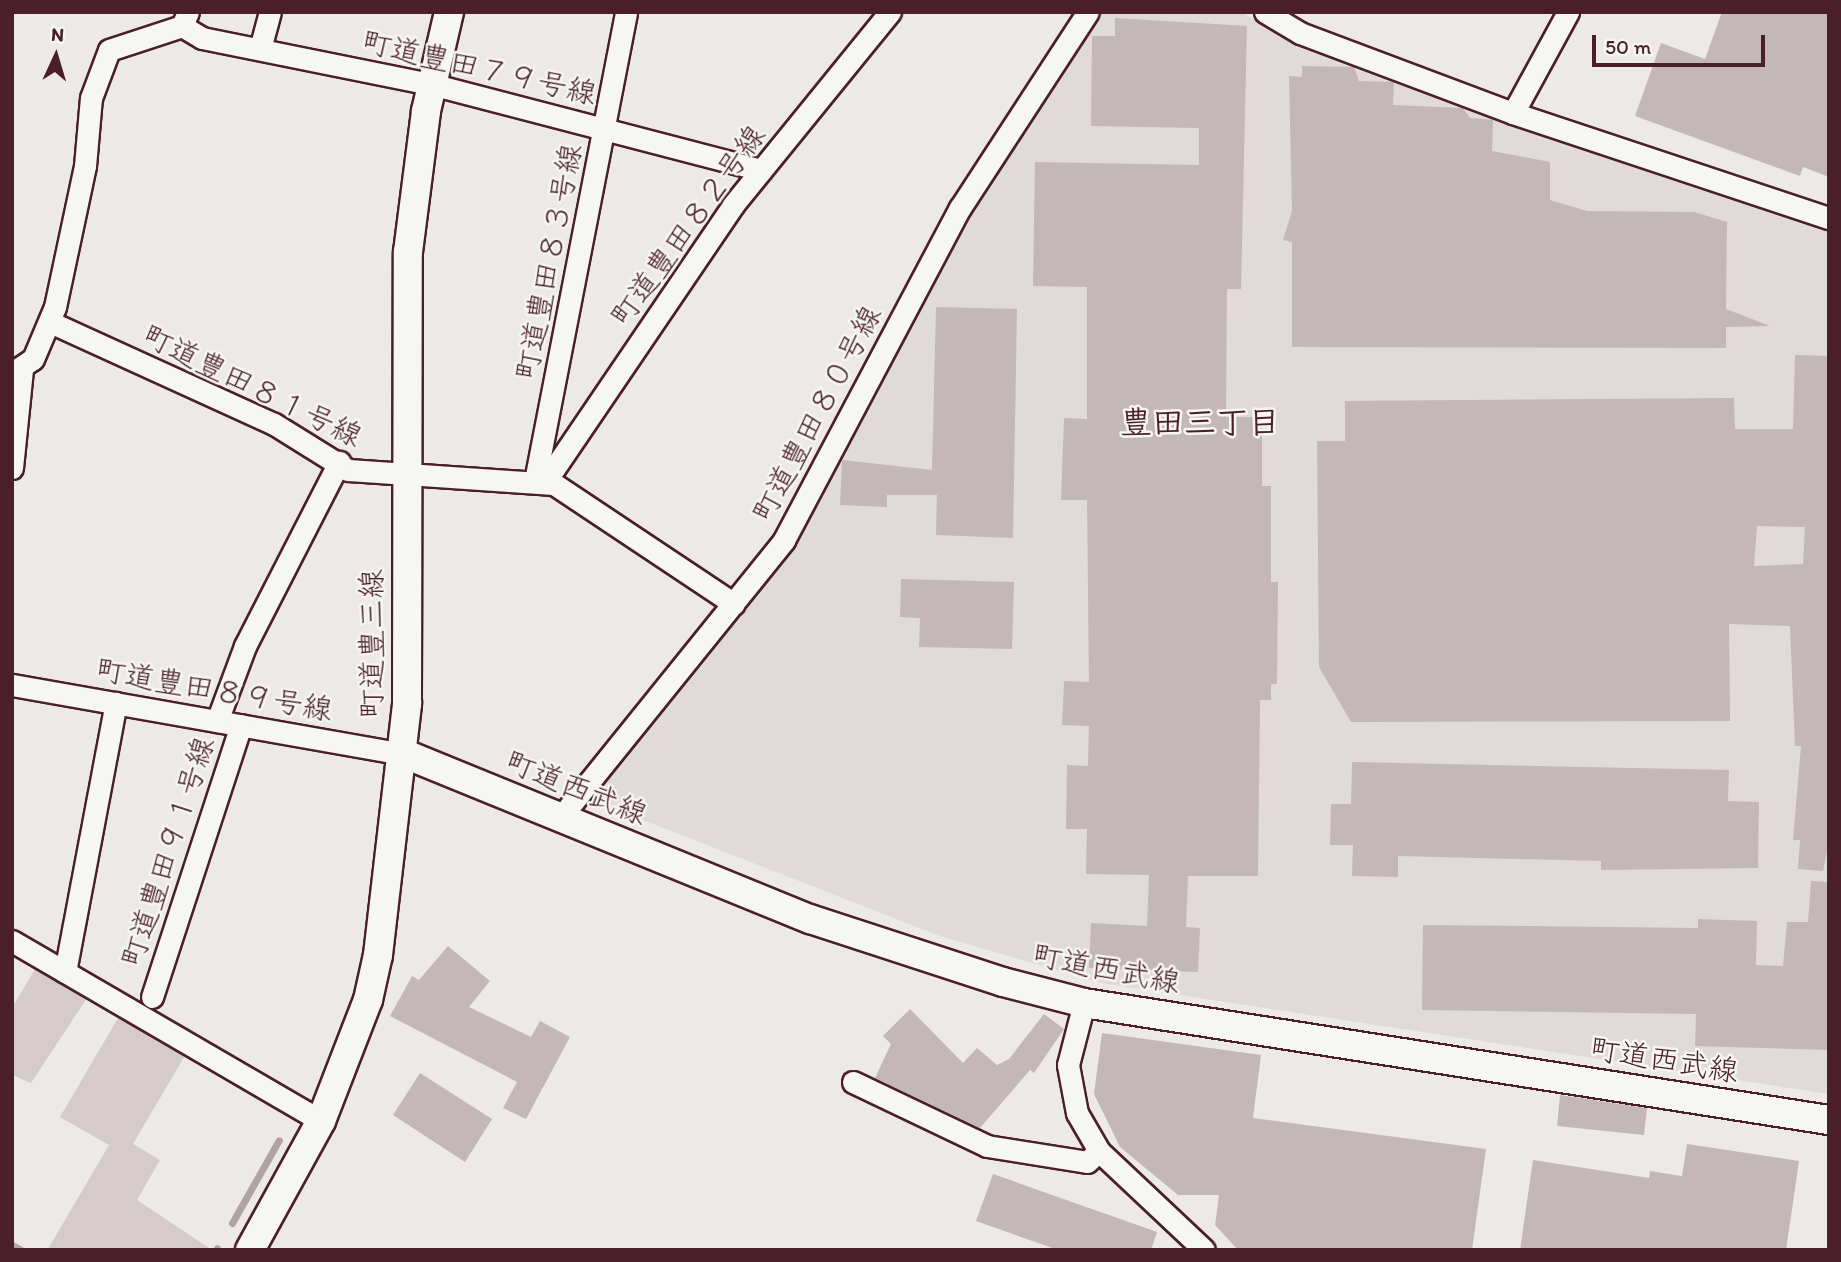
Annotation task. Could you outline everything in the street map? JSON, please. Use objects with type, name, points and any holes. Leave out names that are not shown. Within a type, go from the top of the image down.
[{"type":"street","points":[[260,50],[270,12]]},
{"type":"street","name":"町道豊三線","points":[[250,1250],[321,1121],[368,1000],[405,754],[408,252],[431,84],[449,12]]},
{"type":"street","name":"町道豊田８３号線","points":[[540,482],[626,12]]},
{"type":"street","name":"町道豊田８２号線","points":[[540,482],[761,170],[890,12]]},
{"type":"street","name":"町道豊田８０号線","points":[[559,818],[734,604],[795,523],[960,208],[1088,12]]},
{"type":"street","points":[[1265,12],[1300,33],[1513,113],[1829,218]]},
{"type":"street","points":[[1513,113],[1568,12]]},
{"type":"street","points":[[12,468],[17,371],[50,322],[75,219],[91,98],[109,50],[185,19]]},
{"type":"street","name":"町道豊田７９号線","points":[[185,19],[202,38],[431,84],[761,170]]},
{"type":"street","name":"町道豊田８１号線","points":[[50,322],[274,424],[348,470],[406,477],[540,482]]},
{"type":"street","points":[[217,721],[245,646],[339,462]]},
{"type":"street","points":[[540,482],[734,604]]},
{"type":"street","name":"町道豊田８９号線","points":[[12,685],[405,754]]},
{"type":"street","points":[[66,968],[116,703]]},
{"type":"street","name":"町道豊田９１号線","points":[[152,997],[241,725]]},
{"type":"street","name":"町道西武線","points":[[405,754],[810,919],[1084,1003],[1829,1120]]},
{"type":"street","points":[[12,942],[66,968],[321,1121]]},
{"type":"street","points":[[1084,1003],[1068,1065],[1070,1090],[1100,1151],[1180,1240],[1204,1250]]},
{"type":"street","points":[[853,1082],[987,1146],[1087,1162],[1100,1151]]},
{"type":"shaded area","points":[[1100,12],[1241,12],[1287,39],[1421,92],[1829,229],[1829,1094],[1101,983],[940,936],[592,800],[790,552],[969,218]]},
{"type":"shaded area","points":[[38,964],[89,995],[31,1083],[12,1075],[12,1008]]},
{"type":"shaded area","points":[[121,1013],[187,1052],[133,1144],[160,1160],[137,1200],[212,1250],[48,1249],[109,1145],[60,1117]]},
{"type":"building","points":[[1722,12],[1829,12],[1829,177],[1803,167],[1800,176],[1635,116],[1661,43],[1705,59]]},
{"type":"building","points":[[1115,18],[1247,26],[1241,289],[1227,289],[1226,417],[1262,417],[1262,486],[1271,486],[1271,582],[1278,582],[1277,684],[1271,684],[1271,700],[1260,700],[1258,876],[1188,876],[1186,927],[1200,928],[1198,972],[1089,968],[1091,923],[1147,926],[1149,875],[1086,874],[1087,829],[1066,829],[1067,765],[1088,766],[1089,726],[1062,725],[1064,681],[1089,682],[1087,500],[1061,500],[1064,418],[1087,419],[1087,287],[1033,286],[1035,162],[1199,165],[1199,128],[1091,126],[1092,36],[1115,36]]},
{"type":"building","points":[[1302,66],[1354,67],[1359,81],[1394,82],[1393,105],[1463,108],[1470,118],[1493,120],[1492,151],[1550,162],[1550,200],[1587,211],[1694,212],[1727,222],[1726,309],[1770,326],[1726,327],[1726,348],[1292,347],[1292,242],[1283,240],[1292,211],[1289,76],[1302,77]]},
{"type":"building","points":[[936,307],[1017,309],[1013,538],[936,535],[937,495],[887,495],[887,507],[840,505],[842,460],[932,470]]},
{"type":"building","points":[[1795,355],[1829,356],[1829,842],[1823,871],[1798,869],[1800,840],[1793,840],[1801,746],[1795,746],[1790,626],[1729,624],[1730,721],[1351,722],[1319,667],[1317,441],[1345,441],[1345,401],[1734,398],[1735,429],[1793,429]],"holes":[[[1757,526],[1805,527],[1803,564],[1754,566]]]},
{"type":"building","points":[[901,579],[1014,582],[1012,649],[919,647],[920,618],[900,617]]},
{"type":"building","points":[[1352,762],[1729,770],[1728,801],[1759,802],[1758,868],[1601,870],[1601,861],[1398,856],[1398,877],[1352,876],[1353,845],[1330,845],[1331,804],[1351,804]]},
{"type":"building","points":[[1811,881],[1829,882],[1829,1050],[1695,1046],[1696,1014],[1422,1010],[1423,925],[1698,928],[1698,919],[1757,921],[1756,965],[1783,966],[1787,922],[1808,922]]},
{"type":"building","points":[[448,946],[490,981],[469,1007],[531,1037],[540,1021],[570,1037],[526,1119],[503,1108],[517,1082],[390,1016],[412,976],[419,980]]},
{"type":"building","points":[[910,1009],[963,1063],[977,1048],[997,1065],[1009,1059],[1044,1014],[1064,1029],[1034,1073],[1030,1070],[980,1128],[875,1078],[891,1044],[883,1036]]},
{"type":"building","points":[[1102,1033],[1261,1055],[1253,1118],[1486,1149],[1472,1250],[1238,1250],[1215,1225],[1219,1195],[1178,1195],[1120,1147],[1094,1094]]},
{"type":"building","points":[[420,1073],[492,1119],[465,1162],[393,1115]]},
{"type":"building","points":[[1560,1095],[1647,1108],[1644,1135],[1557,1126]]},
{"type":"building","points":[[1687,1144],[1799,1161],[1786,1250],[1520,1250],[1533,1160],[1649,1178],[1650,1171],[1682,1176]]},
{"type":"building","points":[[993,1174],[1157,1232],[1151,1250],[1058,1250],[976,1221]]},
{"type":"waterway","points":[[232,1223],[279,1140]]},
{"type":"waterway","points":[[12,1245],[21,1250]]},
{"type":"district","name":"豊田三丁目","points":[[1200,422]]}]
